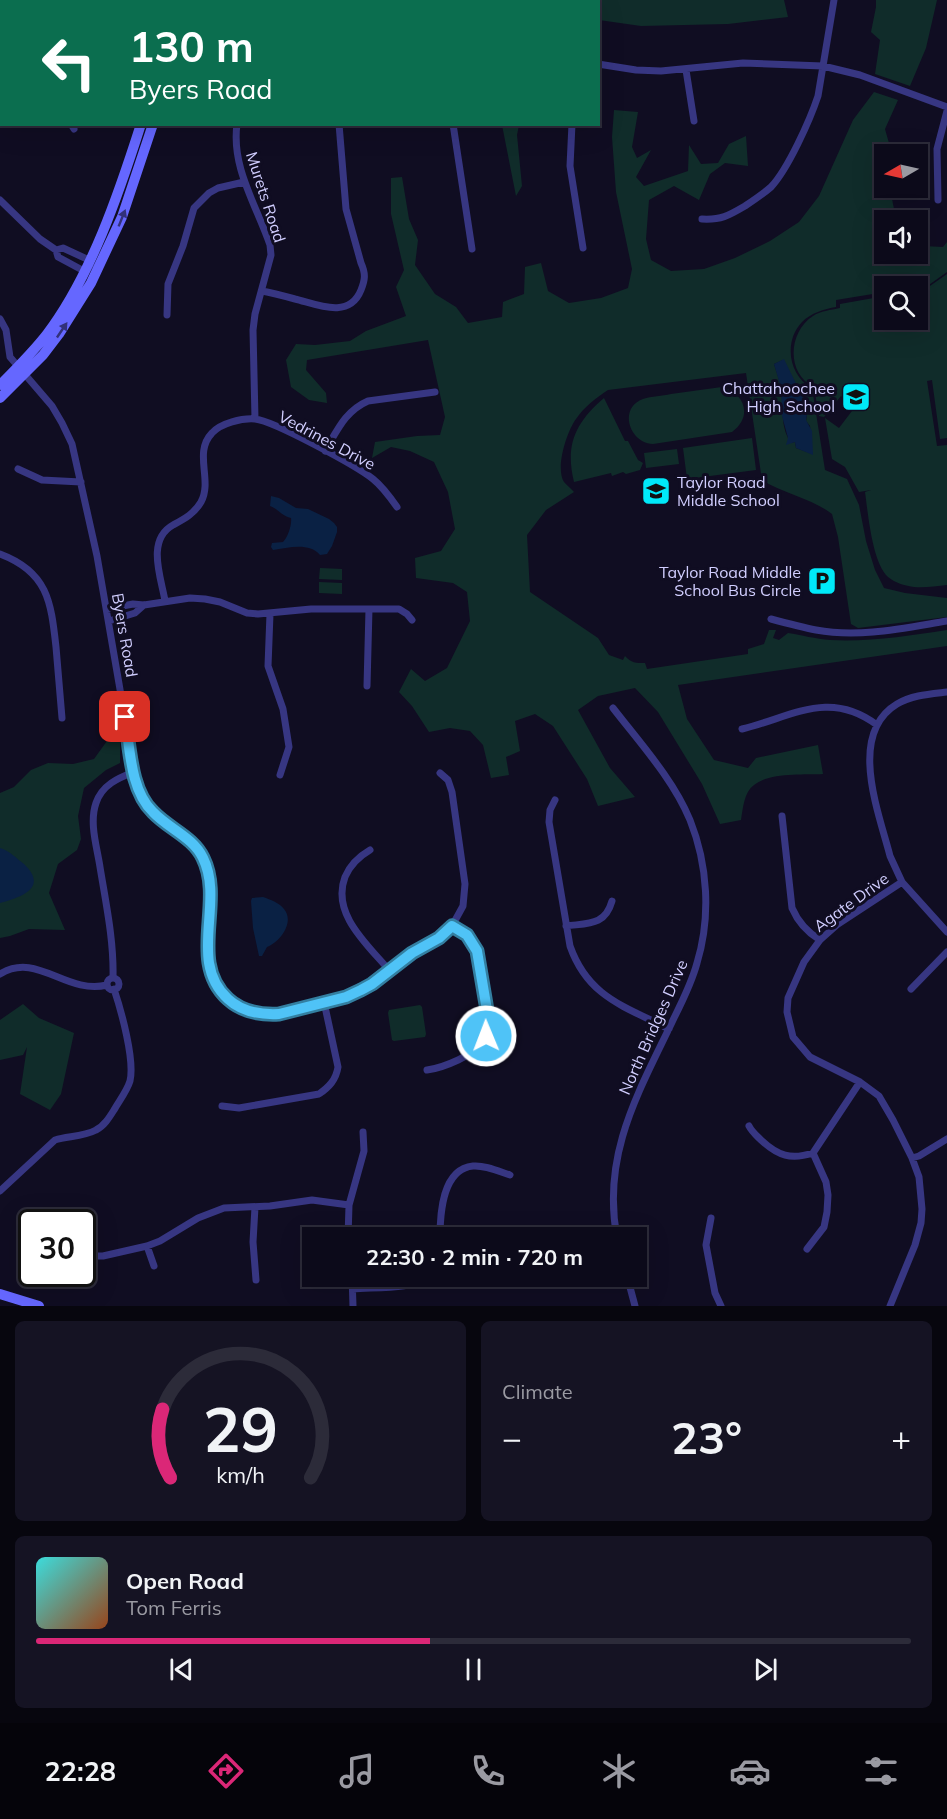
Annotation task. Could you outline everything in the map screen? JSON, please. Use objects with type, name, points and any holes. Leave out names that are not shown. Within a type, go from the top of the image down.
[{"type":"main road","points":[[0,398],[62,311],[86,266],[119,190],[140,126]]},
{"type":"main road","points":[[0,385],[43,355],[91,283],[122,217],[152,126]]},
{"type":"main road","points":[[0,1294],[39,1306]]},
{"type":"street","points":[[702,219],[726,217],[761,195],[778,179],[787,165],[814,108],[834,0]]},
{"type":"street","points":[[600,64],[661,71],[743,63],[823,66],[860,75],[947,109],[937,149],[938,200]]},
{"type":"street","points":[[686,70],[694,122]]},
{"type":"street","name":"Murets Road","points":[[237,126],[236,153],[244,182],[270,246],[271,255],[253,330],[255,419]]},
{"type":"street","points":[[262,291],[320,307],[335,308],[346,306],[360,294],[365,272],[346,208],[339,126]]},
{"type":"street","points":[[453,126],[472,249]]},
{"type":"street","points":[[572,126],[570,166],[583,248]]},
{"type":"street","points":[[167,315],[168,284],[183,246],[194,208],[209,193],[218,188],[244,182]]},
{"type":"street","points":[[0,200],[40,239],[56,250],[58,257],[86,266]]},
{"type":"street","points":[[56,250],[63,248],[86,266]]},
{"type":"street","name":"Byers Road","points":[[0,319],[6,330],[10,357],[52,406],[72,444],[107,609],[137,788],[144,802],[154,814],[196,846],[203,857],[208,869],[210,886],[208,958],[210,972],[215,983],[233,1004],[245,1010],[268,1015],[279,1014],[361,990],[412,953],[439,938],[452,926],[463,906],[465,884],[452,792],[447,780],[440,773]]},
{"type":"street","points":[[325,451],[344,417],[359,405],[368,401],[435,392]]},
{"type":"street","name":"Vedrines Drive","points":[[165,601],[157,557],[158,545],[166,530],[189,516],[202,501],[206,485],[203,456],[207,441],[217,428],[238,421],[255,419],[274,425],[325,451],[372,479],[387,493],[397,507]]},
{"type":"street","points":[[18,469],[42,480],[81,482]]},
{"type":"street","points":[[0,554],[18,562],[33,573],[51,604],[62,718]]},
{"type":"street","points":[[107,609],[133,604],[144,605],[205,598],[247,613],[270,614],[310,609],[399,609],[412,620]]},
{"type":"street","points":[[109,621],[135,613],[144,605]]},
{"type":"street","points":[[367,686],[369,609]]},
{"type":"street","points":[[270,614],[268,666],[283,709],[289,747],[280,775]]},
{"type":"street","points":[[771,619],[818,630],[852,633],[887,632],[947,621]]},
{"type":"street","points":[[947,692],[898,703],[887,712],[877,724],[870,749],[869,769],[890,856],[902,882],[947,932]]},
{"type":"street","points":[[742,729],[811,708],[828,706],[842,707],[856,712],[877,724]]},
{"type":"street","name":"North Bridges Drive","points":[[613,708],[681,803],[695,834],[703,870],[706,909],[701,948],[691,982],[635,1099],[621,1140],[615,1168],[613,1200],[616,1227]]},
{"type":"street","points":[[112,978],[112,943],[95,833],[94,810],[101,793],[106,788],[134,772]]},
{"type":"street","points":[[555,800],[550,810],[549,822],[566,926],[575,960],[583,975],[611,1000],[669,1029]]},
{"type":"street","points":[[782,816],[792,908],[796,919],[820,940]]},
{"type":"street","points":[[370,850],[358,858],[347,872],[342,887],[343,903],[351,923],[389,970]]},
{"type":"street","name":"Agate Drive","points":[[890,1306],[915,1245],[921,1223],[919,1177],[894,1120],[879,1096],[860,1082],[810,1057],[793,1037],[789,1024],[788,998],[804,962],[820,940],[838,924],[902,882]]},
{"type":"street","points":[[566,926],[602,919],[609,911],[612,901]]},
{"type":"street","points":[[428,1070],[439,1068],[474,1051],[483,1042],[488,1030],[489,1022],[477,951],[467,935],[452,926]]},
{"type":"street","points":[[911,989],[947,952]]},
{"type":"street","points":[[0,974],[12,968],[30,967],[83,986],[107,985],[114,989]]},
{"type":"street","points":[[107,985],[108,979],[112,978]]},
{"type":"street","points":[[112,978],[117,979],[119,984],[114,989]]},
{"type":"street","points":[[0,1191],[55,1140],[88,1133],[103,1125],[125,1092],[130,1083],[130,1063],[124,1022],[114,989]]},
{"type":"street","points":[[222,1106],[239,1108],[257,1105],[319,1094],[328,1088],[338,1067],[324,1002]]},
{"type":"street","points":[[749,1126],[778,1154],[803,1156],[813,1153],[860,1082]]},
{"type":"street","points":[[348,1227],[349,1205],[364,1151],[363,1132]]},
{"type":"street","points":[[912,1158],[947,1139]]},
{"type":"street","points":[[807,1249],[824,1227],[827,1212],[826,1182],[813,1153]]},
{"type":"street","points":[[440,1227],[446,1191],[456,1173],[472,1166],[510,1175]]},
{"type":"street","points":[[96,1256],[147,1246],[160,1241],[213,1211],[312,1200],[349,1205]]},
{"type":"street","points":[[255,1207],[253,1242],[256,1280]]},
{"type":"street","points":[[711,1218],[706,1245],[715,1293],[722,1306]]},
{"type":"street","points":[[147,1246],[154,1266]]},
{"type":"street","points":[[353,1306],[353,1289],[377,1287]]},
{"type":"street","points":[[630,1287],[635,1306]]},
{"type":"green space","points":[[600,0],[784,0],[788,17],[728,24],[641,26],[600,20]]},
{"type":"green space","points":[[876,0],[937,0],[926,48],[910,86],[875,74],[880,40],[871,32]]},
{"type":"green space","points":[[874,92],[898,100],[885,129],[889,144],[874,144],[874,198],[892,198],[894,209],[874,210],[874,264],[928,264],[928,246],[943,247],[947,242],[947,272],[928,286],[928,276],[874,276],[874,294],[836,300],[836,307],[818,312],[802,322],[792,339],[791,358],[798,375],[812,388],[825,470],[847,479],[859,505],[866,541],[875,570],[884,588],[947,598],[947,617],[858,628],[851,624],[838,537],[832,514],[762,480],[746,373],[608,390],[586,407],[573,425],[561,459],[564,482],[574,492],[546,510],[527,535],[530,592],[598,638],[609,655],[623,660],[625,656],[634,662],[645,663],[647,669],[748,654],[748,649],[764,644],[769,630],[776,630],[773,638],[779,640],[788,633],[825,639],[859,640],[947,630],[947,646],[678,685],[687,719],[714,760],[748,768],[756,758],[818,745],[823,774],[787,775],[761,781],[748,792],[741,820],[720,824],[702,784],[658,712],[635,688],[598,696],[578,710],[610,768],[635,797],[598,806],[587,779],[553,726],[535,714],[515,721],[520,751],[506,757],[509,775],[491,778],[483,745],[470,731],[450,728],[429,732],[412,706],[399,692],[411,669],[425,681],[447,668],[470,621],[467,592],[453,583],[416,578],[415,558],[441,551],[455,529],[448,492],[434,462],[410,451],[391,447],[372,458],[375,442],[440,435],[445,417],[428,340],[307,360],[306,370],[326,393],[327,403],[309,400],[291,387],[286,360],[296,344],[315,345],[350,341],[366,331],[406,316],[396,287],[404,270],[391,214],[391,178],[402,177],[409,219],[418,240],[415,265],[435,294],[456,307],[468,323],[502,317],[503,302],[524,294],[525,267],[541,263],[548,291],[569,303],[601,298],[628,288],[632,269],[616,192],[612,137],[614,110],[638,112],[632,147],[637,158],[651,150],[636,177],[644,186],[688,171],[689,145],[701,164],[718,163],[729,144],[746,136],[748,166],[725,163],[710,174],[699,200],[674,186],[649,200],[646,239],[651,260],[671,271],[704,269],[735,258],[770,241],[799,222],[819,196],[853,120]],"holes":[[[783,360],[808,408],[806,421],[810,426],[812,454],[796,448],[795,442],[791,443],[788,438],[783,420],[781,389],[774,364]]]},
{"type":"green space","points":[[502,126],[519,126],[517,135],[522,186],[516,196]]},
{"type":"green space","points":[[947,274],[947,438],[940,439],[932,380],[927,381],[937,446],[947,445],[947,585],[914,587],[894,581],[883,570],[874,549],[865,492],[871,490],[859,492],[845,467],[832,459],[825,418],[839,428],[855,407],[841,396],[824,417],[819,416],[814,387],[799,373],[794,353],[799,332],[813,316],[840,308],[840,304],[874,298],[874,330],[928,330],[928,287]]},
{"type":"green space","points":[[722,387],[736,394],[744,406],[743,419],[732,432],[653,444],[638,438],[633,432],[629,417],[635,403],[653,397]]},
{"type":"green space","points":[[604,398],[625,441],[628,441],[638,460],[643,463],[640,470],[626,474],[623,472],[612,476],[611,473],[574,482],[571,457],[575,436],[586,416]]},
{"type":"green space","points":[[752,438],[756,470],[687,479],[683,448]]},
{"type":"green space","points":[[677,449],[679,464],[646,468],[644,453]]},
{"type":"green space","points":[[320,568],[342,569],[342,580],[319,579]]},
{"type":"green space","points":[[319,582],[342,583],[342,594],[319,593]]},
{"type":"green space","points":[[112,734],[120,739],[120,763],[106,770],[84,788],[78,816],[81,839],[77,850],[58,864],[49,893],[65,930],[29,929],[0,938],[0,793],[14,787],[31,770],[48,763],[73,764],[94,759]]},
{"type":"green space","points":[[23,1004],[39,1018],[74,1033],[61,1094],[50,1110],[20,1094],[27,1047],[23,1055],[0,1060],[0,1020]]},
{"type":"green space","points":[[420,1005],[425,1037],[392,1040],[389,1010]]},
{"type":"water","points":[[784,359],[808,408],[806,420],[812,431],[813,455],[796,448],[795,442],[786,445],[788,438],[782,416],[781,388],[774,364]]},
{"type":"water","points":[[271,496],[296,508],[308,509],[334,523],[337,532],[327,554],[320,555],[304,547],[273,550],[272,543],[283,542],[286,537],[291,518],[270,506]]},
{"type":"water","points":[[0,848],[24,864],[34,879],[29,890],[16,898],[0,903]]},
{"type":"water","points":[[263,897],[282,907],[288,920],[277,941],[267,947],[262,956],[259,956],[253,928],[251,901],[252,898]]},
{"type":"place","name":"Chattahoochee High School","points":[[856,397]]},
{"type":"place","name":"Taylor Road Middle School","points":[[656,491]]},
{"type":"place","name":"Taylor Road Middle School Bus Circle","points":[[822,581]]},
{"type":"route","points":[[125,717],[137,788],[144,802],[154,814],[196,846],[208,869],[210,878],[208,958],[210,972],[215,983],[233,1004],[245,1010],[268,1015],[346,997],[372,984],[412,953],[439,938],[452,926],[467,935],[477,951],[489,1022],[486,1036]]}]
